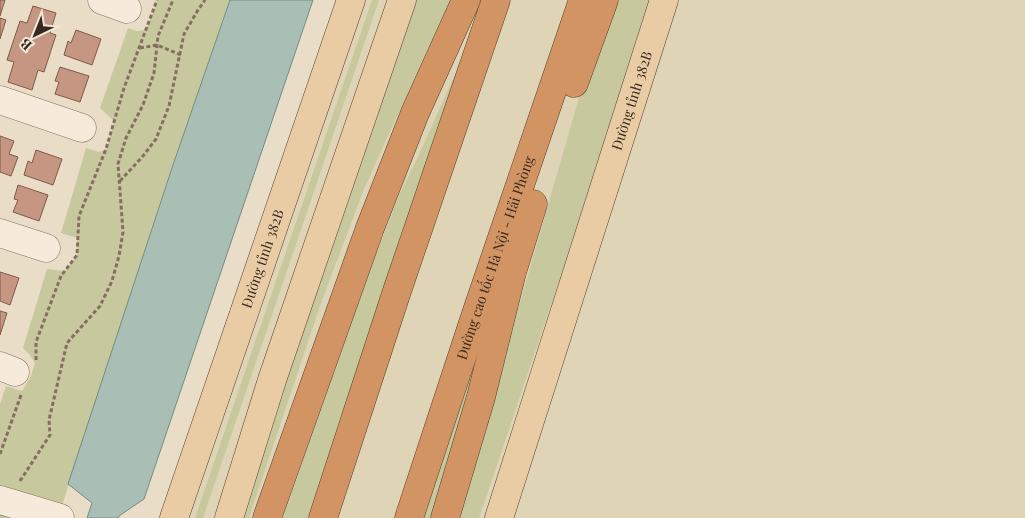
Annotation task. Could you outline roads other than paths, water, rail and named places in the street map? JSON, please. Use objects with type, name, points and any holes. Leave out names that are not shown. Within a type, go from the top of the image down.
[{"type":"highway","points":[[267,518],[373,219],[415,113],[466,0]]},
{"type":"highway","points":[[323,518],[397,291],[496,0]]},
{"type":"highway","name":"Đường cao tốc Hà Nội - Hải Phòng","points":[[409,518],[583,0]]},
{"type":"highway","points":[[445,518],[481,396],[512,272],[550,148],[604,0]]},
{"type":"main road","name":"Đường tỉnh 382B","points":[[174,518],[351,0]]},
{"type":"main road","points":[[229,518],[272,380],[402,0]]},
{"type":"main road","name":"Đường tỉnh 382B","points":[[499,518],[664,0]]},
{"type":"street","points":[[0,100],[82,128]]},
{"type":"street","points":[[0,232],[46,248]]},
{"type":"street","points":[[8,493],[58,517]]}]
